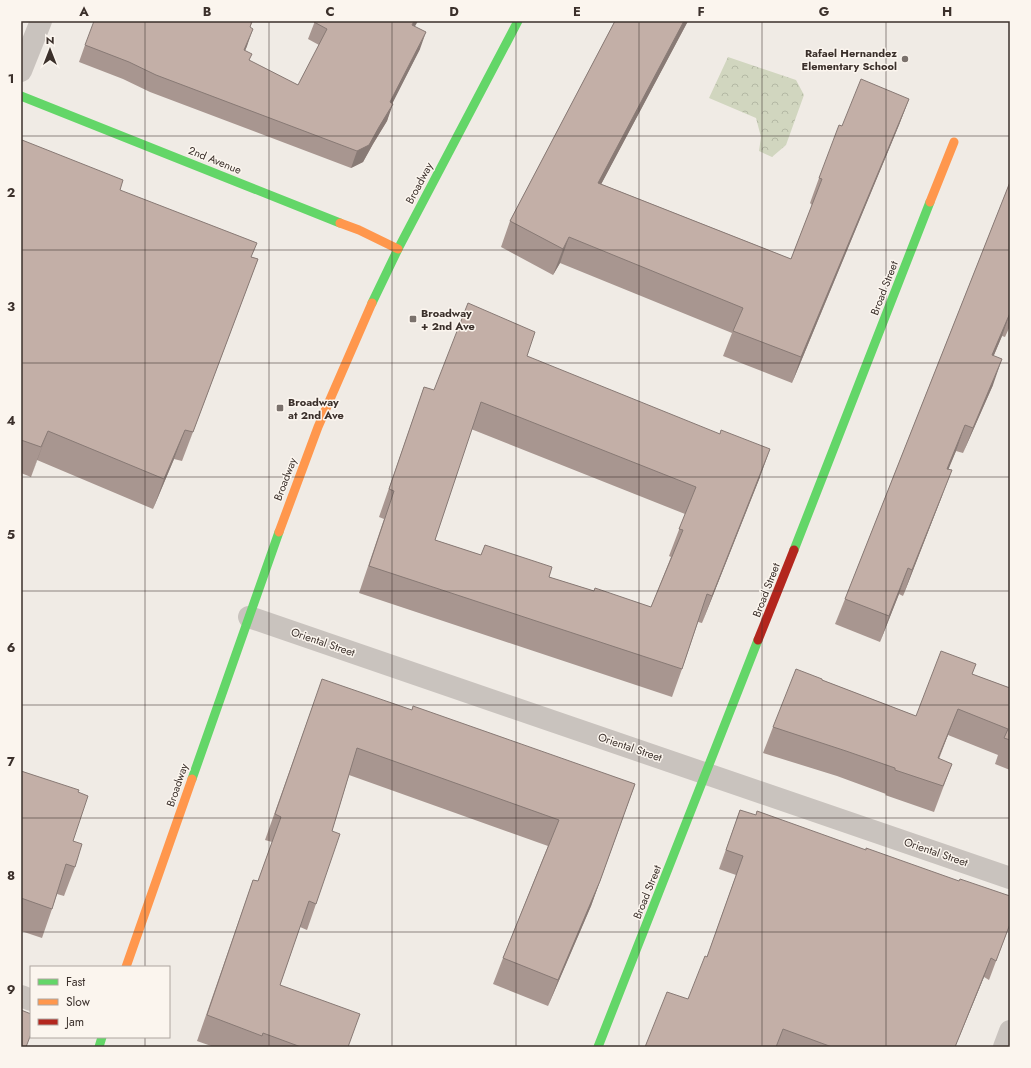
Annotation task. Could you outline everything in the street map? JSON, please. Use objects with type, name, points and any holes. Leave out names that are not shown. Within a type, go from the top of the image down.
[{"type":"street","points":[[21,71],[41,21]]},
{"type":"street","name":"Broadway","points":[[126,966],[280,528],[318,426],[338,378],[398,249],[518,21]]},
{"type":"street","name":"2nd Avenue","points":[[21,96],[359,230],[398,249]]},
{"type":"street","name":"Broad Street","points":[[598,1047],[954,142]]},
{"type":"street","name":"Oriental Street","points":[[249,616],[1010,878]]},
{"type":"street","points":[[1004,1047],[1010,1031]]},
{"type":"green space","points":[[728,57],[796,80],[804,95],[786,145],[772,157],[759,151],[761,137],[756,118],[709,98]]},
{"type":"building","points":[[94,21],[252,21],[250,27],[253,29],[244,50],[252,54],[249,60],[298,85],[327,29],[314,22],[315,21],[414,21],[412,25],[426,32],[390,102],[393,104],[369,145],[357,151],[156,75],[129,62],[85,45]]},
{"type":"building","points":[[615,21],[684,21],[598,183],[791,259],[822,179],[819,178],[839,125],[842,126],[861,79],[909,99],[801,357],[733,331],[743,308],[569,237],[563,249],[510,221]]},
{"type":"building","points":[[22,140],[123,180],[120,190],[257,243],[251,257],[258,259],[193,432],[185,430],[164,479],[48,431],[41,447],[21,440]]},
{"type":"building","points":[[1010,182],[1010,313],[992,355],[1002,359],[973,428],[965,425],[947,469],[952,470],[912,570],[908,568],[889,616],[845,599]]},
{"type":"building","points":[[468,303],[535,332],[527,356],[720,434],[721,430],[770,449],[712,596],[707,594],[682,669],[369,566],[394,491],[389,489],[424,387],[434,390]],"holes":[[[481,402],[696,487],[679,529],[683,530],[651,607],[595,588],[594,591],[549,577],[552,567],[485,545],[481,555],[435,540]]]},
{"type":"building","points":[[941,651],[976,664],[972,674],[1010,688],[1010,740],[1004,738],[1008,729],[958,709],[938,758],[952,764],[943,786],[895,770],[895,768],[773,727],[796,669],[916,716]]},
{"type":"building","points":[[322,679],[412,710],[413,706],[635,784],[600,881],[558,980],[503,958],[559,820],[357,748],[332,831],[340,834],[316,904],[309,901],[280,985],[360,1014],[348,1047],[301,1047],[263,1033],[262,1036],[207,1015],[253,880],[258,881],[281,817],[275,814]]},
{"type":"building","points":[[21,771],[79,790],[78,792],[88,796],[73,841],[82,844],[75,867],[66,864],[52,909],[21,898]]},
{"type":"building","points":[[740,810],[756,815],[757,811],[866,850],[866,848],[959,881],[960,879],[1010,896],[1010,924],[996,961],[991,958],[955,1047],[832,1047],[783,1029],[776,1047],[645,1047],[667,992],[688,999],[705,956],[707,957],[743,856],[726,850]]},
{"type":"building","points":[[21,1010],[30,1014],[30,1037],[26,1047],[21,1047]]},
{"type":"traffic: fast","points":[[372,303],[398,249],[518,21]]},
{"type":"traffic: fast","points":[[21,96],[340,223]]},
{"type":"traffic: fast","points":[[794,550],[930,202]]},
{"type":"traffic: fast","points":[[192,779],[279,532]]},
{"type":"traffic: fast","points":[[598,1047],[758,640]]},
{"type":"traffic: fast","points":[[99,1047],[102,1038]]},
{"type":"traffic: slow","points":[[930,202],[954,142]]},
{"type":"traffic: slow","points":[[340,223],[359,230],[398,249]]},
{"type":"traffic: slow","points":[[279,532],[318,427],[372,303]]},
{"type":"traffic: slow","points":[[126,966],[192,779]]},
{"type":"traffic: jam","points":[[758,640],[794,550]]},
{"type":"place","name":"Rafael Hernandez Elementary School","points":[[905,59]]},
{"type":"place","name":"Broadway + 2nd Ave","points":[[413,319]]},
{"type":"place","name":"Broadway at 2nd Ave","points":[[280,408]]}]
